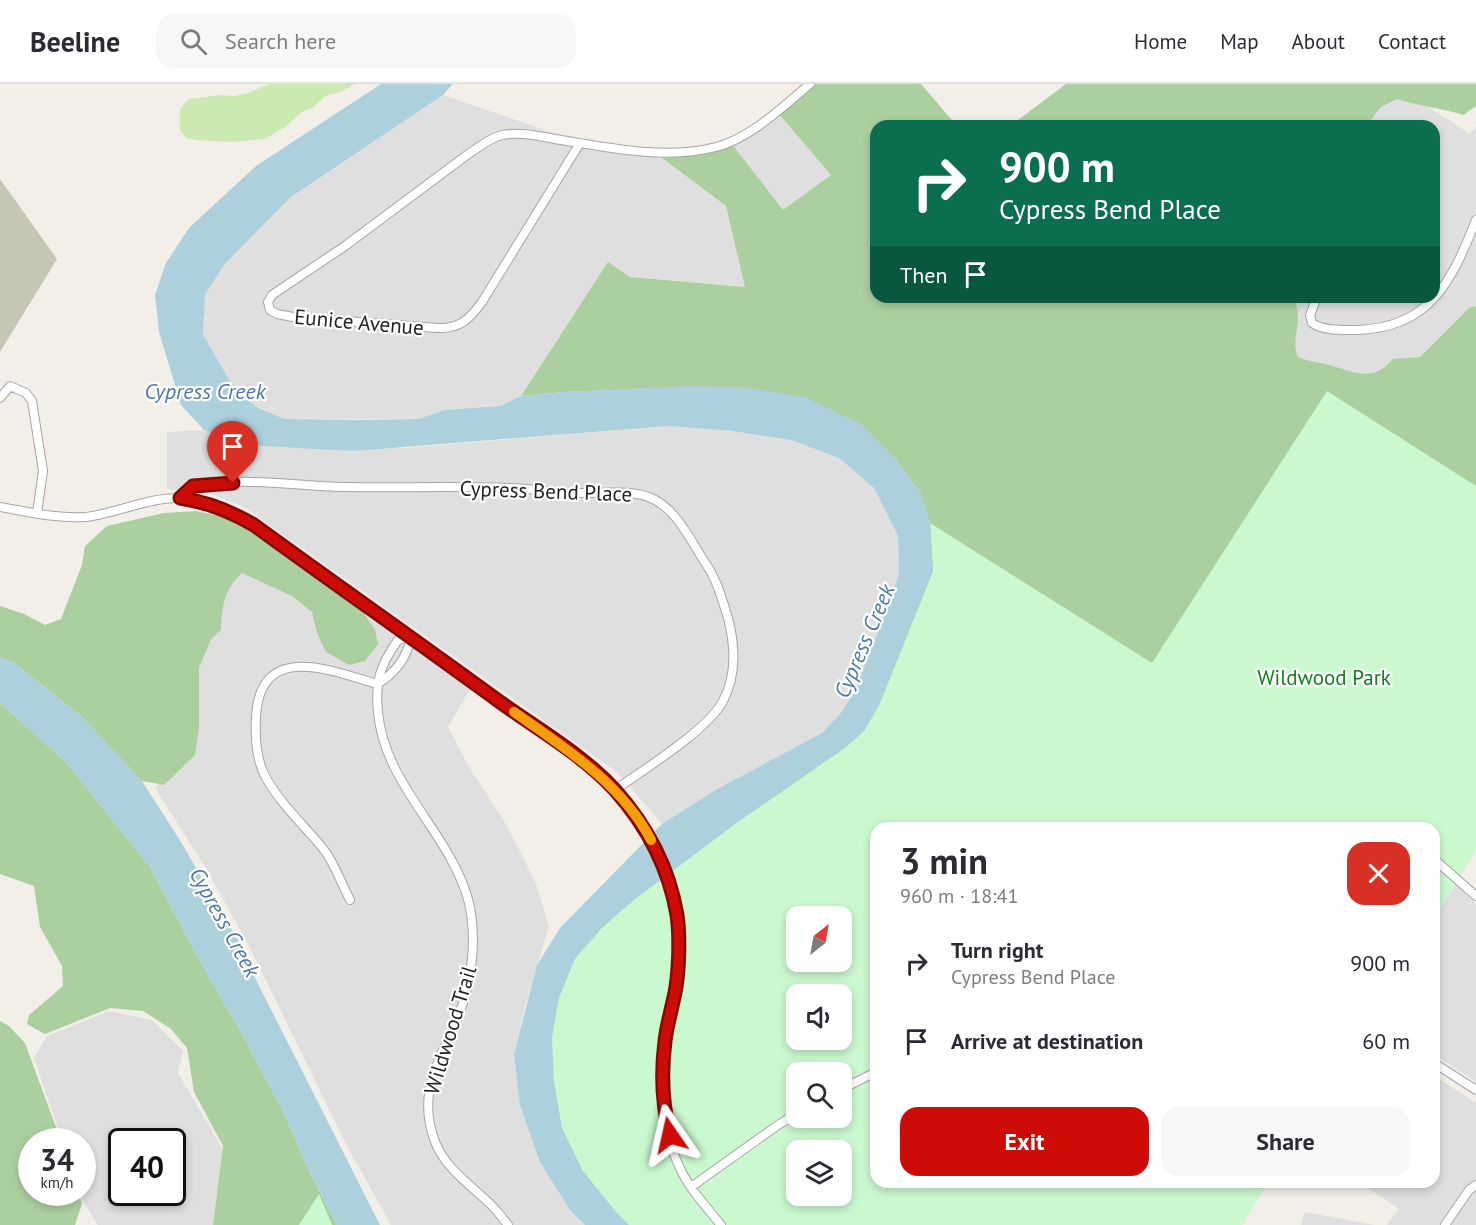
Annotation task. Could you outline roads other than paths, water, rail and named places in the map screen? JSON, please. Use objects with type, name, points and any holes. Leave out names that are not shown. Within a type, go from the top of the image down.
[{"type":"street","points":[[579,143],[660,152],[716,147],[745,133],[810,84]]},
{"type":"street","name":"Eunice Avenue","points":[[509,135],[579,143],[482,302],[460,325],[436,328],[293,317],[270,310],[268,302],[272,295],[345,246],[487,142],[509,135]]},
{"type":"street","points":[[1440,292],[1456,268],[1476,220]]},
{"type":"street","points":[[1315,303],[1310,315],[1312,323],[1320,328],[1370,329],[1400,321],[1416,313],[1427,303]]},
{"type":"street","points":[[0,398],[10,387],[26,393],[32,401],[43,471],[37,513]]},
{"type":"street","name":"Cypress Bend Place","points":[[180,498],[193,486],[233,483],[344,487],[512,488],[569,493],[641,495],[656,500],[678,523],[711,571],[721,593],[734,639],[734,663],[729,687],[723,702],[713,716],[672,750],[615,790]]},
{"type":"street","points":[[0,507],[63,517],[86,517],[180,498],[210,503],[233,512],[583,762],[615,790],[647,831],[661,859],[673,900],[678,929],[676,985],[665,1040],[663,1093],[666,1119],[674,1151],[691,1187],[721,1225]]},
{"type":"street","points":[[350,900],[327,854],[275,793],[263,773],[257,749],[256,701],[266,680],[272,674],[287,668],[326,670],[377,684],[392,676],[409,649],[411,637]]},
{"type":"street","name":"Wildwood Trail","points":[[411,637],[398,640],[381,667],[377,684],[379,731],[390,762],[457,871],[468,899],[471,925],[472,959],[466,992],[434,1069],[427,1093],[429,1119],[436,1145],[455,1173],[490,1203],[508,1225]]},
{"type":"street","points":[[1440,865],[1476,896]]},
{"type":"street","points":[[1440,1067],[1476,1090]]},
{"type":"street","points":[[852,1084],[870,1075]]},
{"type":"street","points":[[691,1187],[786,1120]]},
{"type":"street","points":[[1445,1225],[1469,1190],[1476,1185]]},
{"type":"water","name":"Cypress Creek","points":[[381,84],[453,84],[443,95],[291,197],[224,265],[205,295],[203,334],[236,392],[257,407],[284,419],[364,420],[419,419],[444,410],[500,406],[521,396],[564,392],[689,386],[745,387],[804,397],[859,423],[898,462],[921,494],[930,521],[933,571],[879,705],[864,731],[845,748],[738,822],[634,900],[602,928],[575,959],[559,998],[552,1038],[554,1081],[562,1128],[583,1171],[629,1225],[585,1225],[570,1210],[540,1162],[520,1105],[514,1054],[537,965],[560,928],[662,824],[717,789],[822,733],[840,714],[854,693],[888,607],[899,573],[898,536],[874,488],[839,458],[791,440],[732,431],[669,426],[354,451],[261,446],[204,430],[181,405],[159,332],[155,295],[166,263],[189,228],[256,166]]},
{"type":"water","name":"Cypress Creek","points":[[0,657],[14,663],[80,715],[142,781],[181,842],[242,947],[249,966],[380,1225],[337,1225],[309,1171],[284,1113],[150,867],[67,763],[0,703]]},
{"type":"park label","name":"Wildwood Park","points":[[1324,677]]}]
